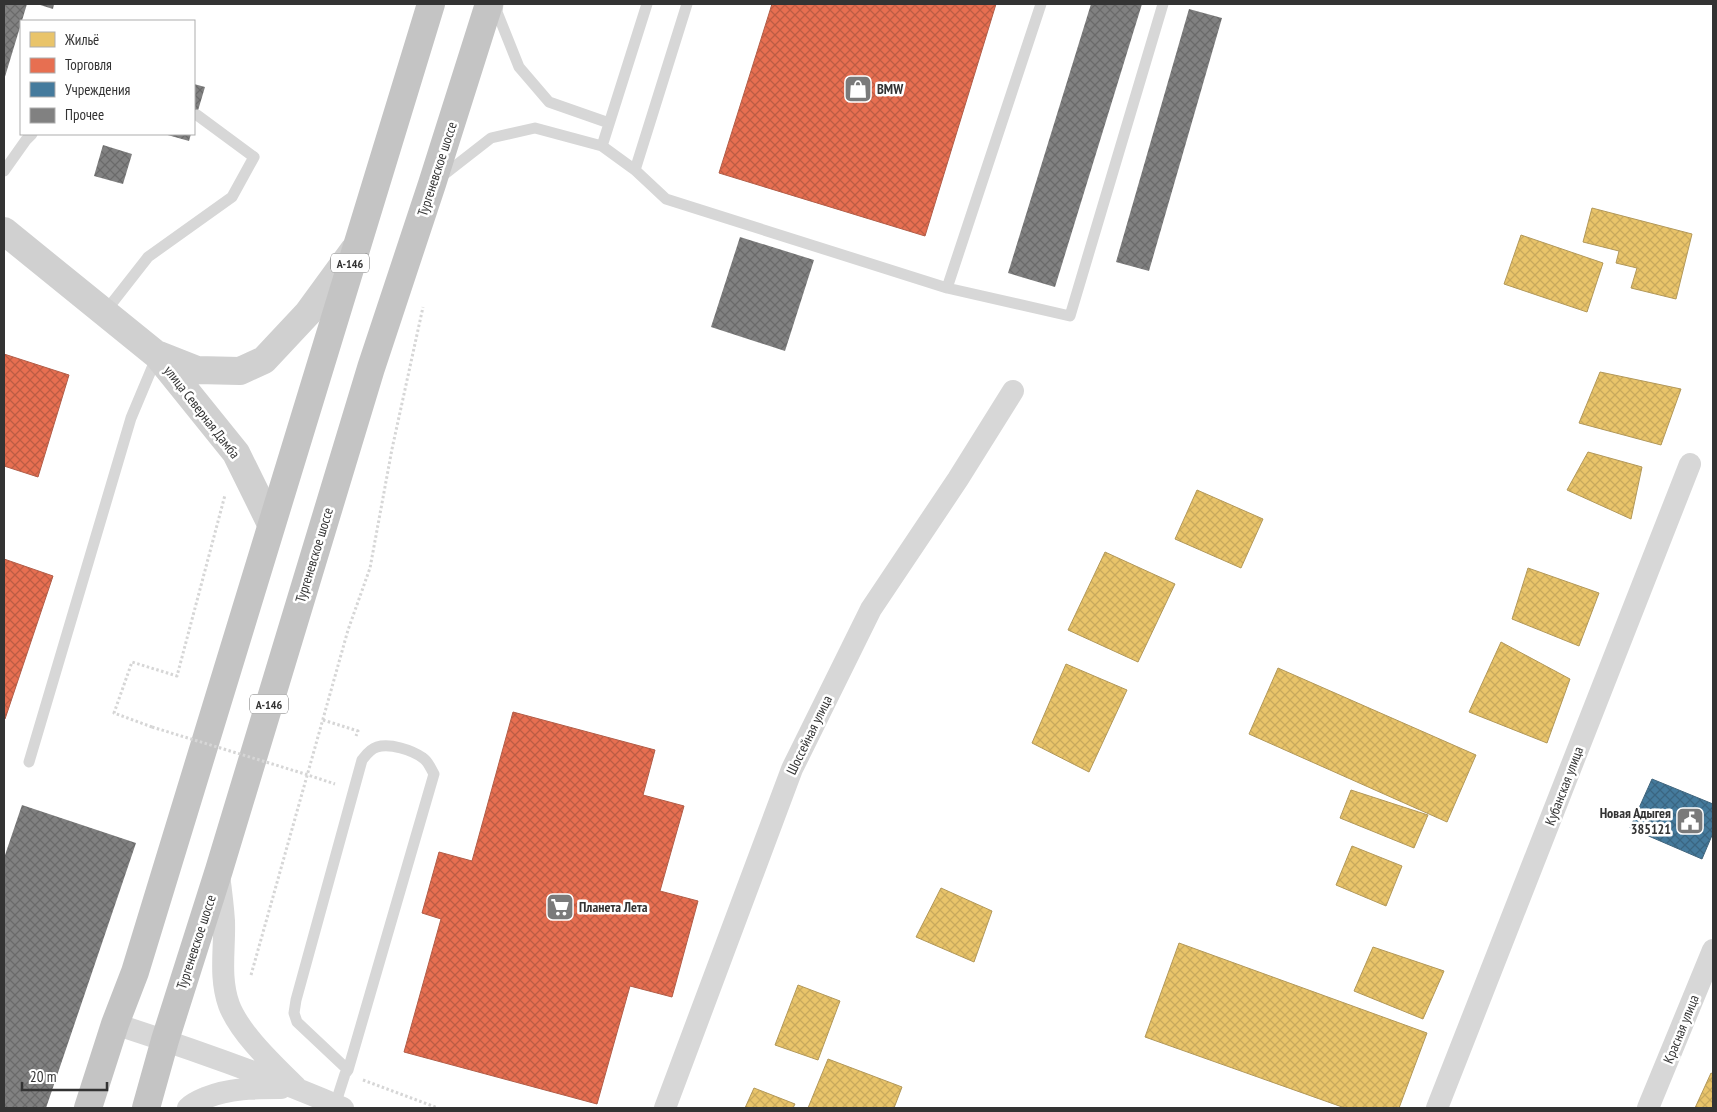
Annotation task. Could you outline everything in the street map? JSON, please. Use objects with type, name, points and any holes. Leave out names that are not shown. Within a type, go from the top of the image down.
[{"type":"highway","name":"А-146","points":[[88,1108],[115,1024],[135,972],[354,249],[431,4]]},
{"type":"highway","name":"Тургеневское шоссе","points":[[146,1108],[165,1040],[219,870],[371,368],[489,4]]},
{"type":"street","name":"улица Северная Дамба","points":[[4,231],[157,355],[236,453],[271,524]]},
{"type":"street","name":"улица Северная Дамба","points":[[157,355],[197,370],[240,371],[264,360],[308,313],[354,249]]},
{"type":"street","name":"Шоссейная улица","points":[[665,1108],[792,769],[871,609],[958,479],[1013,391]]},
{"type":"street","name":"Кубанская улица","points":[[1437,1108],[1690,464]]},
{"type":"street","points":[[219,870],[224,921],[222,975],[229,1006],[242,1028],[262,1054],[297,1088]]},
{"type":"street","name":"Красная улица","points":[[1648,1108],[1713,950]]},
{"type":"street","points":[[115,1024],[297,1088],[339,1106]]},
{"type":"street","points":[[188,1108],[192,1104],[218,1093],[243,1088],[297,1088]]},
{"type":"lane","points":[[498,4],[497,12],[519,67],[549,102],[609,123]]},
{"type":"lane","points":[[602,146],[647,4]]},
{"type":"lane","points":[[635,170],[687,4]]},
{"type":"lane","points":[[947,288],[1041,4]]},
{"type":"lane","points":[[432,184],[491,138],[536,128],[602,146],[635,170],[666,199],[947,288],[1070,316],[1163,4]]},
{"type":"lane","points":[[104,312],[148,256],[232,197],[254,157],[197,114]]},
{"type":"lane","points":[[4,171],[31,135]]},
{"type":"lane","points":[[29,762],[131,418],[157,355]]},
{"type":"lane","points":[[339,1106],[345,1074],[348,1070],[434,774],[425,758],[389,746],[377,747],[362,760],[294,1013],[297,1022],[348,1070]]},
{"type":"path","points":[[354,740],[358,731],[323,720],[348,630],[370,568],[392,449],[424,302]]},
{"type":"path","points":[[236,453],[177,676],[132,662],[114,713],[152,727],[339,785]]},
{"type":"building: Жильё","points":[[1592,208],[1692,234],[1676,299],[1631,288],[1637,268],[1616,263],[1619,251],[1583,242]]},
{"type":"building: Жильё","points":[[1521,235],[1603,263],[1587,312],[1504,284]]},
{"type":"building: Жильё","points":[[1600,372],[1681,389],[1661,445],[1579,423]]},
{"type":"building: Жильё","points":[[1588,452],[1642,467],[1631,519],[1567,490]]},
{"type":"building: Жильё","points":[[1197,490],[1263,519],[1241,568],[1175,539]]},
{"type":"building: Жильё","points":[[1105,552],[1175,584],[1138,662],[1068,630]]},
{"type":"building: Жильё","points":[[1528,568],[1599,593],[1579,646],[1512,619]]},
{"type":"building: Жильё","points":[[1501,642],[1570,679],[1547,743],[1469,712]]},
{"type":"building: Жильё","points":[[1066,664],[1127,690],[1089,772],[1032,743]]},
{"type":"building: Жильё","points":[[1278,668],[1476,755],[1447,822],[1249,734]]},
{"type":"building: Жильё","points":[[1351,790],[1428,815],[1414,848],[1340,818]]},
{"type":"building: Жильё","points":[[1352,846],[1402,866],[1386,906],[1336,885]]},
{"type":"building: Жильё","points":[[941,888],[992,911],[974,962],[916,937]]},
{"type":"building: Жильё","points":[[1179,943],[1427,1033],[1399,1108],[1345,1108],[1145,1037]]},
{"type":"building: Жильё","points":[[1373,947],[1444,971],[1423,1019],[1354,991]]},
{"type":"building: Жильё","points":[[798,985],[840,1001],[818,1060],[775,1045]]},
{"type":"building: Жильё","points":[[828,1059],[902,1087],[894,1108],[808,1108]]},
{"type":"building: Жильё","points":[[1711,1073],[1713,1074],[1713,1108],[1695,1108]]},
{"type":"building: Жильё","points":[[754,1088],[795,1104],[793,1108],[745,1108]]},
{"type":"building: Торговля","name":"BMW","points":[[772,4],[996,4],[925,236],[719,173]]},
{"type":"building: Торговля","points":[[4,354],[69,375],[38,477],[4,466]]},
{"type":"building: Торговля","points":[[4,559],[53,576],[5,719],[4,718]]},
{"type":"building: Торговля","name":"Планета Лета","points":[[513,712],[655,750],[643,795],[684,806],[660,891],[698,901],[672,997],[630,986],[597,1104],[404,1052],[441,919],[422,913],[439,852],[472,861]]},
{"type":"building: Учреждения","points":[[1652,779],[1713,804],[1713,833],[1702,859],[1630,828]]},
{"type":"building: Прочее","points":[[4,4],[27,4],[22,20],[20,20],[20,27],[4,80]]},
{"type":"building: Прочее","points":[[37,4],[54,4],[53,9]]},
{"type":"building: Прочее","points":[[1091,4],[1142,4],[1055,287],[1008,273]]},
{"type":"building: Прочее","points":[[1189,9],[1222,18],[1149,271],[1116,262]]},
{"type":"building: Прочее","points":[[195,84],[205,87],[195,121]]},
{"type":"building: Прочее","points":[[168,135],[191,135],[189,141]]},
{"type":"building: Прочее","points":[[103,145],[132,154],[123,184],[94,176]]},
{"type":"building: Прочее","points":[[740,237],[814,260],[785,351],[711,327]]},
{"type":"building: Прочее","points":[[22,805],[136,843],[46,1108],[4,1108],[4,858]]},
{"type":"place","name":"BMW","points":[[858,89]]},
{"type":"place","name":"Новая Адыгея 385121","points":[[1690,821]]},
{"type":"place","name":"Планета Лета","points":[[560,907]]}]
